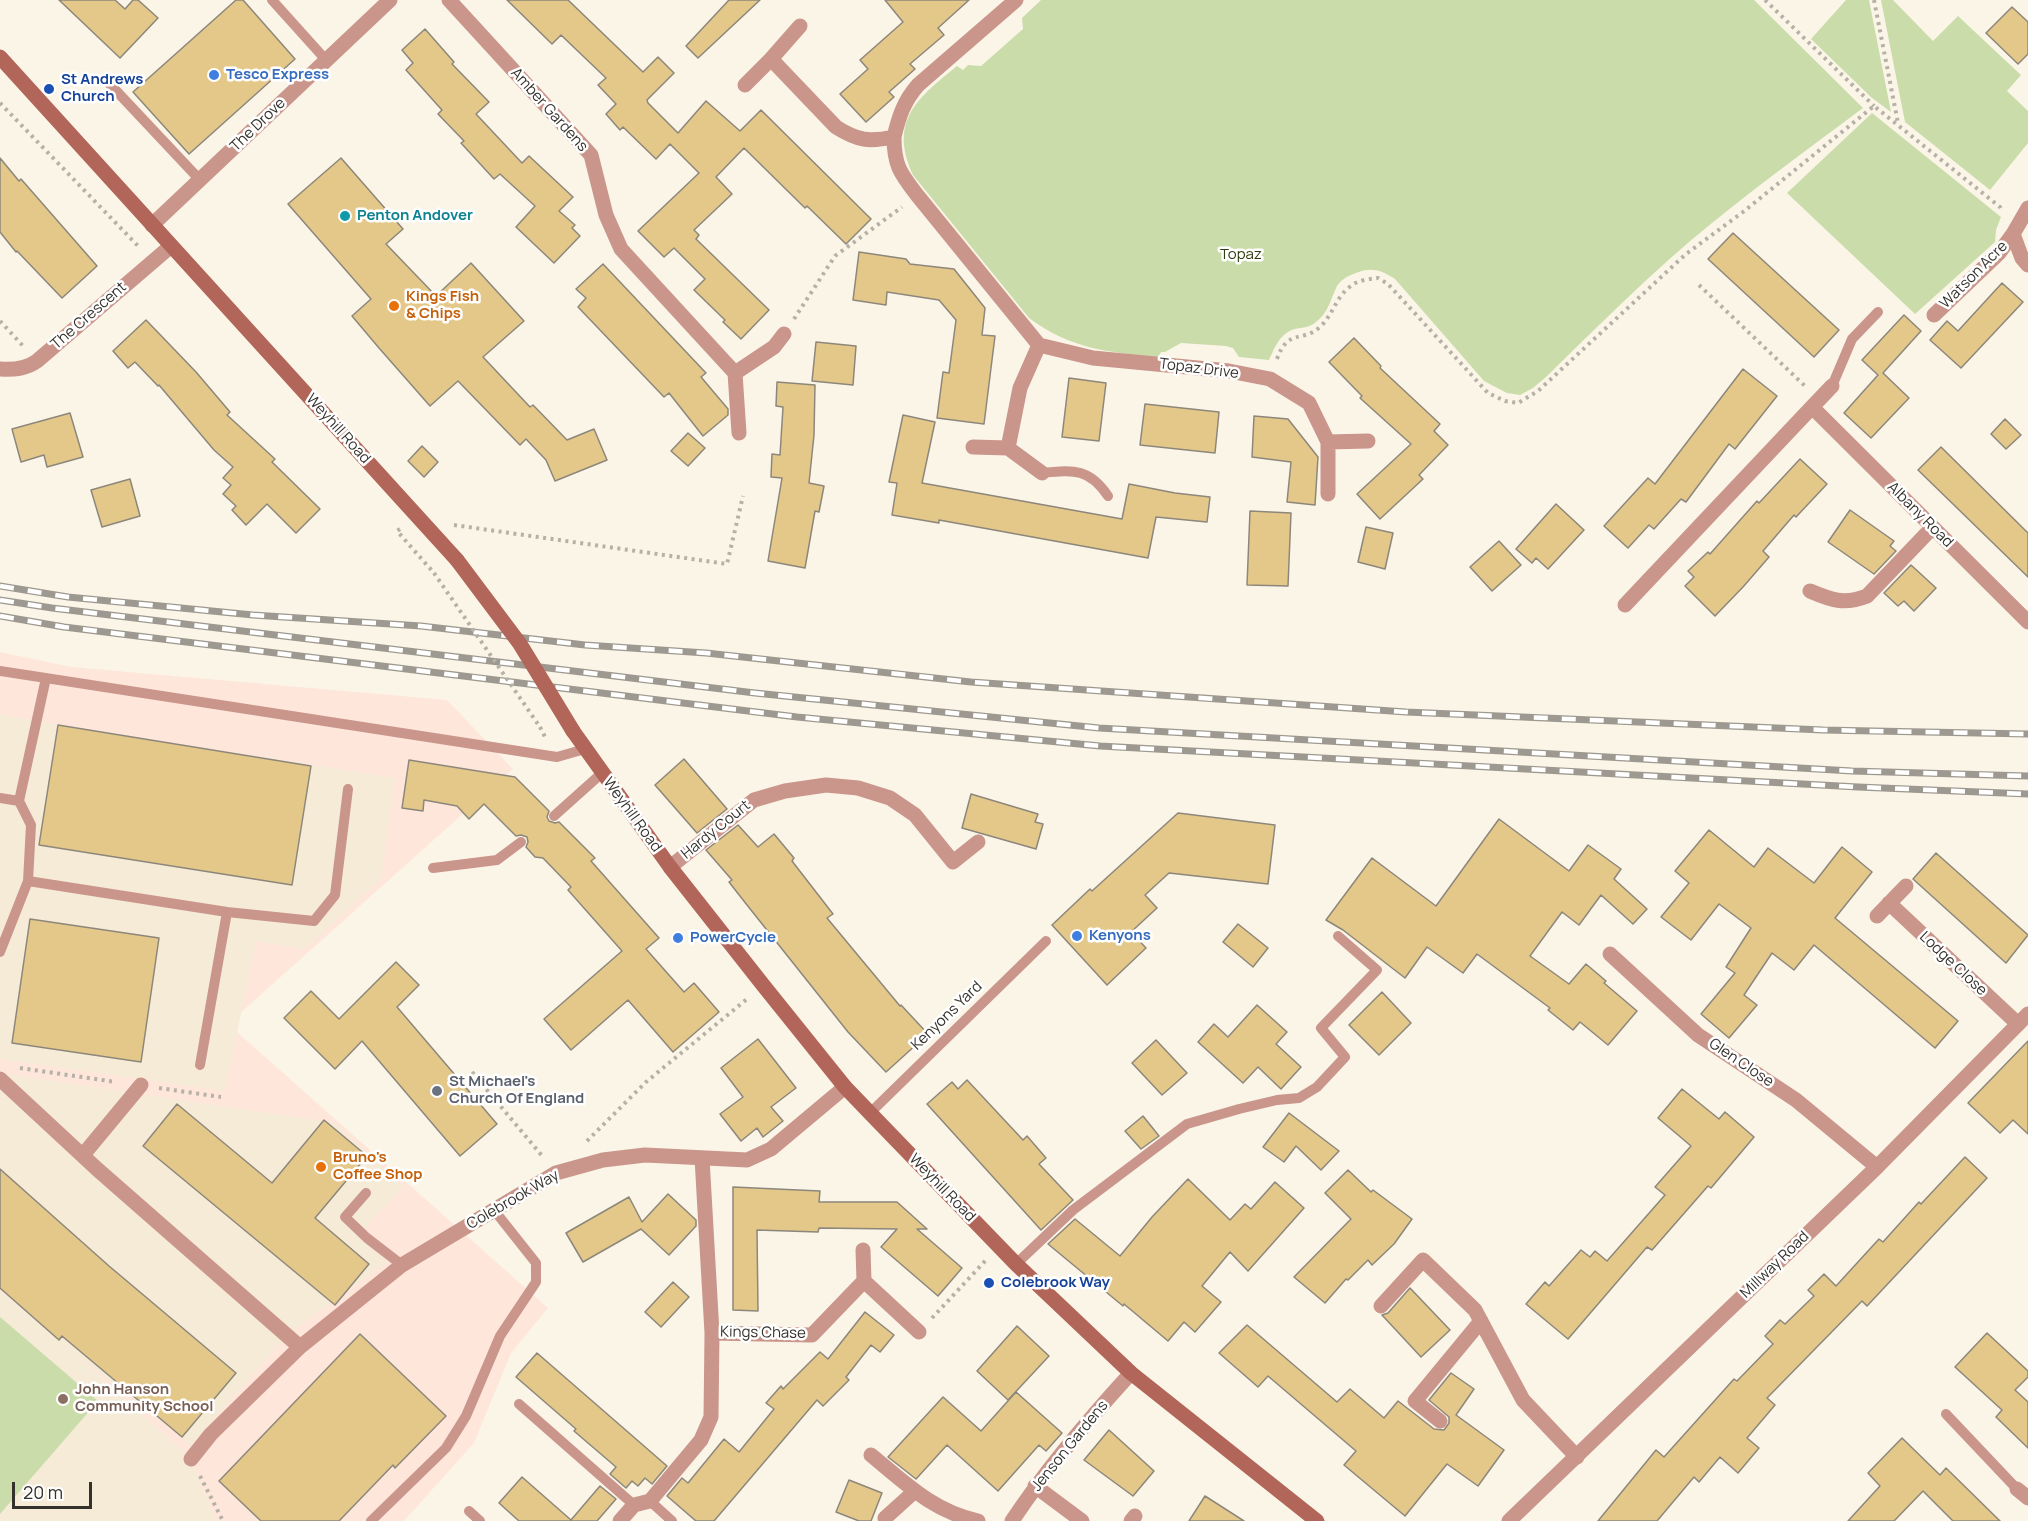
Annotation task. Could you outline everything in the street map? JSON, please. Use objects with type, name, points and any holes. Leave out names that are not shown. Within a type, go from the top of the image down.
[{"type":"main road","name":"Weyhill Road","points":[[0,57],[457,560],[519,644],[585,749],[670,867],[845,1087],[998,1246],[1131,1373],[1317,1521]]},
{"type":"street","name":"The Drove","points":[[152,225],[390,0]]},
{"type":"street","name":"Amber Gardens","points":[[449,0],[591,155],[606,215],[621,249],[735,373]]},
{"type":"street","points":[[1008,448],[1020,388],[1039,345],[900,173],[894,156],[894,136],[907,98],[918,85],[1016,0]]},
{"type":"street","points":[[745,85],[800,26]]},
{"type":"street","points":[[771,59],[836,127],[849,136],[873,141],[894,136]]},
{"type":"street","name":"Watson Acre","points":[[1934,315],[1999,253],[2028,208]]},
{"type":"street","name":"Watson Acre","points":[[2013,234],[2022,258],[2028,265]]},
{"type":"street","name":"The Crescent","points":[[0,369],[14,370],[37,361],[171,246]]},
{"type":"street","points":[[738,433],[735,373],[774,348],[784,334]]},
{"type":"street","name":"Topaz Drive","points":[[1039,345],[1093,357],[1229,371],[1270,379],[1309,403],[1328,442],[1328,494]]},
{"type":"street","points":[[1625,605],[1832,386]]},
{"type":"street","name":"Albany Road","points":[[1816,404],[1932,528],[2028,622]]},
{"type":"street","points":[[1328,442],[1368,441]]},
{"type":"street","points":[[973,447],[1008,448],[1042,473]]},
{"type":"street","points":[[1810,591],[1833,601],[1854,602],[1867,596],[1932,528]]},
{"type":"street","name":"Hardy Court","points":[[670,867],[754,800],[785,791],[825,785],[858,788],[890,798],[915,815],[953,862],[978,842]]},
{"type":"street","points":[[1877,916],[1906,886]]},
{"type":"street","name":"Lodge Close","points":[[1889,903],[2023,1019]]},
{"type":"street","name":"Glen Close","points":[[1610,954],[1698,1035],[1796,1100],[1876,1167]]},
{"type":"street","name":"Millway Road","points":[[1514,1518],[1876,1167],[2023,1019]]},
{"type":"street","points":[[0,1079],[82,1155],[300,1347]]},
{"type":"street","points":[[82,1155],[141,1085]]},
{"type":"street","name":"Colebrook Way","points":[[191,1459],[211,1434],[300,1347],[402,1265],[556,1173],[603,1160],[635,1156],[747,1160],[771,1149],[845,1087]]},
{"type":"street","name":"Kings Chase","points":[[650,1501],[702,1440],[711,1417],[712,1333],[702,1158]]},
{"type":"street","points":[[863,1250],[864,1281],[919,1332]]},
{"type":"street","points":[[1381,1306],[1423,1260],[1475,1310],[1523,1400],[1577,1456]]},
{"type":"street","name":"Kings Chase","points":[[712,1333],[812,1335],[864,1281]]},
{"type":"street","points":[[1440,1421],[1415,1401],[1481,1321]]},
{"type":"street","name":"Jenson Gardens","points":[[1012,1521],[1035,1486],[1076,1434],[1131,1373]]},
{"type":"street","points":[[871,1455],[927,1501],[959,1517],[978,1521]]},
{"type":"street","points":[[1035,1486],[1082,1521]]},
{"type":"street","points":[[885,1518],[915,1491]]},
{"type":"street","points":[[621,1521],[634,1505],[650,1501]]},
{"type":"lane","points":[[272,0],[326,60]]},
{"type":"lane","points":[[107,81],[201,180]]},
{"type":"lane","points":[[1832,386],[1852,339],[1878,312]]},
{"type":"lane","points":[[1042,473],[1072,470],[1090,475],[1108,496]]},
{"type":"lane","points":[[0,671],[557,757],[585,749]]},
{"type":"lane","points":[[0,952],[28,881],[31,825],[19,801],[46,678]]},
{"type":"lane","points":[[554,816],[602,773]]},
{"type":"lane","points":[[28,881],[227,912],[314,921],[336,895],[348,789]]},
{"type":"lane","points":[[0,798],[19,801]]},
{"type":"lane","points":[[434,868],[497,860],[521,842]]},
{"type":"lane","points":[[200,1065],[227,912]]},
{"type":"lane","points":[[1016,1264],[1073,1210],[1187,1124],[1277,1100],[1299,1098],[1317,1087],[1345,1057],[1321,1028],[1377,970],[1338,936]]},
{"type":"lane","name":"Kenyons Yard","points":[[870,1113],[1046,941]]},
{"type":"lane","points":[[366,1193],[345,1217],[367,1238],[402,1265]]},
{"type":"lane","points":[[371,1521],[446,1448],[466,1416],[500,1336],[536,1282],[536,1263],[494,1210]]},
{"type":"lane","points":[[519,1404],[634,1505]]},
{"type":"lane","points":[[1946,1414],[2023,1493]]},
{"type":"lane","points":[[650,1501],[672,1521]]},
{"type":"lane","points":[[469,1511],[480,1521]]},
{"type":"path","points":[[1766,0],[1874,106],[2000,207],[2013,234]]},
{"type":"path","points":[[1874,0],[1898,124]]},
{"type":"path","points":[[0,103],[152,261]]},
{"type":"path","points":[[1270,379],[1281,350],[1288,340],[1318,329],[1352,284],[1378,278],[1389,284],[1488,393],[1505,401],[1518,403],[1538,390],[1686,254],[1743,213],[1874,106]]},
{"type":"path","points":[[784,334],[835,256],[917,195]]},
{"type":"path","points":[[1699,285],[1816,404]]},
{"type":"path","points":[[0,321],[37,361]]},
{"type":"path","points":[[415,514],[455,525],[727,564],[743,496]]},
{"type":"path","points":[[434,573],[540,727]]},
{"type":"path","points":[[580,1148],[646,1082],[762,985]]},
{"type":"path","points":[[12,1067],[221,1097]]},
{"type":"path","points":[[472,1072],[556,1173]]},
{"type":"path","points":[[919,1332],[998,1246]]},
{"type":"path","points":[[191,1459],[223,1521]]},
{"type":"shaded area","points":[[0,652],[71,667],[447,700],[513,769],[228,1024],[548,1308],[511,1353],[474,1443],[404,1521],[216,1521],[191,1459],[59,1340],[0,1291]]},
{"type":"shaded area","points":[[0,714],[395,778],[381,879],[305,949],[256,941],[225,1091],[0,1059]]},
{"type":"shaded area","points":[[0,1073],[334,1123],[403,1186],[358,1236],[387,1262],[288,1334],[190,1446],[182,1437],[69,1349],[191,1459],[216,1521],[0,1521],[0,1291],[45,1328],[0,1286]]},
{"type":"green space","name":"Topaz","points":[[1041,0],[1754,0],[1863,108],[1753,190],[1689,242],[1634,291],[1546,377],[1520,395],[1507,393],[1484,381],[1395,279],[1373,270],[1357,272],[1341,281],[1327,310],[1320,318],[1311,325],[1285,334],[1269,360],[1239,357],[1233,348],[1226,346],[1181,343],[1161,352],[1158,358],[1140,356],[1075,343],[1045,329],[1029,318],[913,175],[906,156],[904,139],[906,125],[919,100],[957,66],[963,70],[968,65],[981,66],[1023,29],[1022,18]]},
{"type":"green space","points":[[1846,0],[1869,0],[1891,112],[1872,98],[1811,39]]},
{"type":"green space","points":[[1881,0],[1893,0],[1933,41],[1958,16],[2021,75],[2007,91],[2028,111],[2028,143],[1990,190],[1905,122]]},
{"type":"green space","points":[[1872,113],[2001,217],[1996,230],[1995,242],[1915,314],[1787,193]]},
{"type":"green space","points":[[0,1317],[98,1401],[0,1514]]},
{"type":"building","points":[[59,0],[115,0],[125,9],[133,0],[138,0],[158,18],[120,58]]},
{"type":"building","name":"Tesco Express","points":[[236,0],[243,0],[295,59],[189,154],[133,92]]},
{"type":"building","points":[[507,0],[568,0],[643,72],[658,57],[674,73],[647,100],[678,133],[706,101],[740,131],[761,110],[871,219],[846,244],[807,206],[805,208],[744,148],[716,177],[732,194],[694,230],[699,235],[696,239],[769,310],[741,339],[694,290],[705,279],[674,248],[664,257],[638,231],[699,173],[670,144],[656,159],[623,127],[620,130],[606,114],[616,104],[598,85],[606,78],[561,35],[552,44]]},
{"type":"building","points":[[729,0],[760,0],[698,58],[686,46]]},
{"type":"building","points":[[885,0],[969,0],[938,28],[944,35],[910,64],[915,69],[889,92],[894,97],[866,122],[840,94],[868,69],[860,60],[903,22]]},
{"type":"building","points":[[2012,7],[2028,22],[2028,54],[2018,64],[1986,33]]},
{"type":"building","points":[[425,29],[454,62],[452,64],[489,102],[476,114],[522,163],[529,156],[573,197],[559,211],[575,225],[572,228],[580,236],[554,263],[516,227],[535,206],[500,174],[494,179],[461,143],[464,141],[438,114],[442,110],[406,70],[413,63],[402,50]]},
{"type":"building","points":[[0,158],[97,266],[62,298],[16,252],[0,232]]},
{"type":"building","points":[[341,158],[403,229],[386,244],[436,296],[471,263],[524,321],[483,357],[530,407],[533,405],[567,440],[594,429],[607,460],[555,481],[546,460],[526,439],[520,445],[458,381],[430,406],[352,316],[371,299],[288,204]]},
{"type":"building","points":[[1733,233],[1839,330],[1814,357],[1708,259]]},
{"type":"building","points":[[859,252],[906,259],[910,264],[954,269],[985,308],[982,335],[995,336],[984,424],[937,418],[943,372],[949,373],[956,320],[939,300],[887,292],[886,305],[853,300]]},
{"type":"building","points":[[603,264],[706,373],[701,377],[728,409],[728,415],[703,436],[669,393],[664,397],[578,307],[586,298],[576,289]]},
{"type":"building","points":[[2002,283],[2023,302],[1961,368],[1930,340],[1947,321],[1958,331]]},
{"type":"building","points":[[1904,315],[1921,331],[1883,373],[1909,398],[1871,438],[1844,413],[1878,375],[1862,360]]},
{"type":"building","points":[[146,320],[196,372],[230,412],[227,415],[275,459],[272,462],[320,509],[296,533],[267,504],[246,525],[232,510],[236,506],[223,494],[231,485],[223,478],[233,467],[214,450],[159,385],[135,362],[128,368],[113,351]]},
{"type":"building","points":[[1354,338],[1381,366],[1380,368],[1440,424],[1434,431],[1448,445],[1419,475],[1423,479],[1380,519],[1357,494],[1411,444],[1360,398],[1362,396],[1329,362]]},
{"type":"building","points":[[816,342],[856,346],[853,385],[812,381]]},
{"type":"building","points":[[1743,369],[1777,396],[1735,449],[1729,444],[1686,502],[1681,499],[1654,529],[1649,525],[1628,548],[1604,526],[1648,478],[1655,484]]},
{"type":"building","points":[[1069,378],[1106,383],[1099,441],[1062,437]]},
{"type":"building","points":[[777,382],[815,385],[814,435],[809,483],[824,486],[819,512],[815,511],[805,568],[768,561],[782,478],[771,477],[772,454],[780,455],[783,407],[776,406]]},
{"type":"building","points":[[1145,404],[1219,412],[1215,453],[1140,445]]},
{"type":"building","points":[[70,413],[83,457],[47,467],[44,455],[21,462],[12,429]]},
{"type":"building","points":[[903,415],[935,422],[922,483],[1122,519],[1129,484],[1210,497],[1207,522],[1156,517],[1148,558],[939,520],[939,523],[892,515],[897,483],[889,482]]},
{"type":"building","points":[[1254,416],[1288,419],[1318,457],[1315,505],[1287,502],[1291,462],[1252,457]]},
{"type":"building","points":[[2005,419],[2021,435],[2006,449],[1991,434]]},
{"type":"building","points":[[688,433],[705,448],[688,466],[671,451]]},
{"type":"building","points":[[422,446],[438,462],[424,477],[408,461]]},
{"type":"building","points":[[1941,447],[2028,533],[2028,577],[1918,470]]},
{"type":"building","points":[[1800,459],[1827,484],[1796,517],[1794,515],[1763,551],[1769,557],[1715,616],[1685,586],[1694,577],[1688,571],[1708,552],[1710,554],[1757,501],[1759,503]]},
{"type":"building","points":[[130,479],[140,516],[102,527],[91,490]]},
{"type":"building","points":[[1556,504],[1584,530],[1548,569],[1536,558],[1532,563],[1516,549]]},
{"type":"building","points":[[1850,510],[1894,541],[1890,546],[1896,551],[1874,574],[1828,542]]},
{"type":"building","points":[[1250,511],[1291,513],[1288,586],[1247,585]]},
{"type":"building","points":[[1366,527],[1393,533],[1385,569],[1358,562]]},
{"type":"building","points":[[1499,541],[1521,565],[1492,591],[1470,567]]},
{"type":"building","points":[[1911,565],[1936,588],[1914,611],[1904,601],[1898,606],[1884,593]]},
{"type":"building","points":[[58,725],[311,766],[292,885],[39,845]]},
{"type":"building","points":[[684,759],[727,809],[697,833],[655,785]]},
{"type":"building","points":[[409,760],[515,777],[549,811],[547,817],[549,821],[559,822],[595,858],[591,861],[659,938],[646,949],[684,992],[694,983],[719,1012],[673,1052],[628,1000],[571,1050],[544,1019],[622,951],[568,890],[571,887],[543,858],[535,857],[526,847],[527,837],[516,836],[484,804],[469,819],[457,806],[424,800],[423,811],[402,808]]},
{"type":"building","points":[[971,794],[1038,814],[1035,822],[1043,824],[1036,849],[962,828]]},
{"type":"building","points":[[1178,813],[1275,825],[1268,884],[1169,873],[1145,895],[1157,908],[1131,932],[1146,948],[1107,985],[1052,925]]},
{"type":"building","points":[[1499,819],[1569,871],[1588,845],[1621,869],[1614,879],[1647,909],[1633,924],[1601,895],[1579,925],[1562,912],[1530,956],[1569,984],[1586,964],[1637,1011],[1608,1045],[1580,1022],[1573,1030],[1548,1010],[1550,1008],[1477,954],[1463,973],[1427,947],[1405,978],[1343,930],[1326,920],[1372,858],[1436,906]]},
{"type":"building","points":[[738,825],[758,847],[774,834],[794,858],[792,861],[833,914],[827,918],[900,1006],[928,1034],[886,1072],[848,1032],[729,882],[732,880],[706,850]]},
{"type":"building","points":[[1709,830],[1754,867],[1768,848],[1814,883],[1842,847],[1872,872],[1835,918],[1958,1021],[1935,1048],[1814,945],[1794,970],[1772,953],[1744,995],[1757,1005],[1729,1038],[1701,1014],[1735,973],[1726,967],[1751,928],[1719,904],[1691,940],[1661,917],[1689,883],[1675,871]]},
{"type":"building","points":[[1936,853],[2028,935],[2006,963],[1913,879]]},
{"type":"building","points":[[30,919],[159,938],[141,1062],[12,1043]]},
{"type":"building","points":[[1238,924],[1268,948],[1253,967],[1223,942]]},
{"type":"building","points":[[396,962],[419,985],[397,1007],[497,1124],[460,1156],[362,1041],[335,1069],[284,1018],[311,991],[339,1019]]},
{"type":"building","points":[[1382,992],[1411,1023],[1379,1055],[1349,1025]]},
{"type":"building","points":[[1257,1005],[1287,1032],[1276,1044],[1301,1067],[1281,1089],[1258,1067],[1243,1083],[1198,1042],[1214,1024],[1228,1037]]},
{"type":"building","points":[[758,1039],[796,1088],[771,1107],[783,1121],[763,1137],[757,1128],[741,1141],[720,1114],[743,1097],[721,1068]]},
{"type":"building","points":[[1156,1040],[1187,1073],[1162,1095],[1132,1063]]},
{"type":"building","points":[[2028,1041],[2028,1134],[2013,1120],[2000,1133],[1968,1103]]},
{"type":"building","points":[[967,1080],[1023,1140],[1027,1136],[1046,1158],[1039,1164],[1073,1200],[1041,1230],[927,1104],[952,1082],[958,1089]]},
{"type":"building","points":[[1682,1089],[1719,1119],[1725,1112],[1754,1137],[1711,1188],[1708,1186],[1652,1250],[1647,1247],[1568,1339],[1526,1304],[1545,1282],[1549,1286],[1581,1250],[1590,1257],[1595,1251],[1607,1261],[1665,1195],[1655,1187],[1691,1146],[1658,1118]]},
{"type":"building","points":[[177,1104],[272,1183],[324,1120],[367,1156],[315,1218],[369,1264],[335,1305],[143,1146]]},
{"type":"building","points":[[1289,1113],[1339,1151],[1321,1170],[1296,1146],[1284,1162],[1263,1147]]},
{"type":"building","points":[[1143,1116],[1159,1136],[1141,1149],[1125,1131]]},
{"type":"building","points":[[1965,1157],[1987,1178],[1867,1306],[1862,1301],[1767,1398],[1775,1405],[1747,1438],[1759,1448],[1738,1473],[1720,1457],[1699,1482],[1694,1477],[1657,1521],[1598,1521],[1656,1450],[1664,1457],[1734,1379],[1737,1381],[1773,1344],[1765,1336],[1780,1320],[1785,1324],[1814,1296],[1808,1290],[1824,1274],[1836,1286],[1879,1239],[1883,1242],[1919,1202],[1921,1204]]},
{"type":"building","points":[[0,1169],[109,1266],[236,1373],[182,1437],[62,1336],[59,1340],[0,1288]]},
{"type":"building","points":[[1348,1170],[1371,1192],[1373,1190],[1412,1219],[1394,1244],[1372,1265],[1368,1260],[1348,1280],[1346,1279],[1325,1303],[1294,1277],[1351,1219],[1325,1193]]},
{"type":"building","points":[[1188,1179],[1230,1220],[1245,1204],[1251,1209],[1275,1182],[1304,1208],[1248,1271],[1230,1252],[1202,1286],[1221,1302],[1195,1332],[1184,1322],[1168,1341],[1048,1244],[1075,1219],[1120,1256],[1152,1217]]},
{"type":"building","points":[[733,1187],[820,1191],[819,1202],[897,1202],[927,1229],[917,1229],[962,1268],[938,1296],[881,1247],[897,1229],[819,1228],[818,1232],[757,1230],[758,1311],[733,1310]]},
{"type":"building","points":[[668,1194],[696,1220],[696,1226],[669,1255],[641,1229],[583,1262],[566,1233],[629,1197],[642,1222]]},
{"type":"building","points":[[673,1282],[689,1297],[661,1327],[645,1312]]},
{"type":"building","points":[[1410,1288],[1450,1330],[1421,1357],[1382,1315],[1388,1313]]},
{"type":"building","points":[[865,1312],[894,1335],[880,1352],[871,1345],[846,1377],[849,1380],[823,1406],[817,1400],[714,1521],[696,1521],[667,1496],[682,1478],[688,1483],[724,1439],[739,1452],[774,1409],[766,1403],[781,1386],[783,1389],[820,1352],[828,1359]]},
{"type":"building","points":[[1247,1325],[1337,1402],[1350,1389],[1384,1418],[1398,1401],[1434,1429],[1444,1430],[1449,1423],[1449,1417],[1429,1400],[1451,1373],[1474,1389],[1456,1415],[1504,1450],[1478,1486],[1447,1464],[1405,1516],[1344,1465],[1356,1451],[1268,1376],[1258,1387],[1219,1353]]},
{"type":"building","points":[[1017,1326],[1049,1356],[1008,1400],[977,1371]]},
{"type":"building","points":[[1987,1333],[2028,1371],[2028,1377],[2015,1390],[2028,1402],[2028,1448],[1996,1417],[2002,1410],[1955,1367]]},
{"type":"building","points":[[360,1334],[446,1416],[395,1468],[393,1465],[339,1521],[261,1521],[219,1481]]},
{"type":"building","points":[[537,1353],[667,1466],[652,1484],[645,1478],[638,1486],[632,1481],[626,1488],[610,1474],[616,1467],[516,1377]]},
{"type":"building","points":[[1016,1392],[1062,1433],[1046,1451],[1039,1445],[998,1491],[947,1445],[916,1479],[888,1457],[943,1397],[981,1431]]},
{"type":"building","points":[[1109,1430],[1154,1471],[1133,1496],[1084,1460]]},
{"type":"building","points":[[1902,1438],[1940,1475],[1946,1468],[2000,1521],[1953,1521],[1923,1491],[1894,1521],[1848,1521],[1880,1486],[1868,1473]]},
{"type":"building","points":[[522,1477],[571,1520],[600,1486],[616,1499],[597,1521],[519,1521],[499,1503]]},
{"type":"building","points":[[849,1480],[882,1493],[871,1521],[859,1521],[836,1512]]},
{"type":"building","points":[[1205,1496],[1244,1521],[1189,1521]]},
{"type":"railway","points":[[0,586],[68,597],[253,615],[421,626],[585,645],[706,653],[971,682],[1406,712],[1823,730],[2028,734]]},
{"type":"railway","points":[[0,600],[755,693],[1099,728],[1852,771],[2028,776]]},
{"type":"railway","points":[[0,616],[64,627],[797,717],[1100,746],[2028,794]]},
{"type":"place","name":"Tesco Express","points":[[214,75]]},
{"type":"place","name":"St Andrews Church","points":[[49,89]]},
{"type":"place","name":"Penton Andover","points":[[345,216]]},
{"type":"place","name":"Kings Fish & Chips","points":[[394,306]]},
{"type":"place","name":"Kenyons","points":[[1077,936]]},
{"type":"place","name":"PowerCycle","points":[[678,938]]},
{"type":"place","name":"St Michael's Church Of England","points":[[437,1091]]},
{"type":"place","name":"Bruno's Coffee Shop","points":[[321,1167]]},
{"type":"place","name":"Colebrook Way","points":[[989,1283]]},
{"type":"place","name":"John Hanson Community School","points":[[63,1399]]}]
